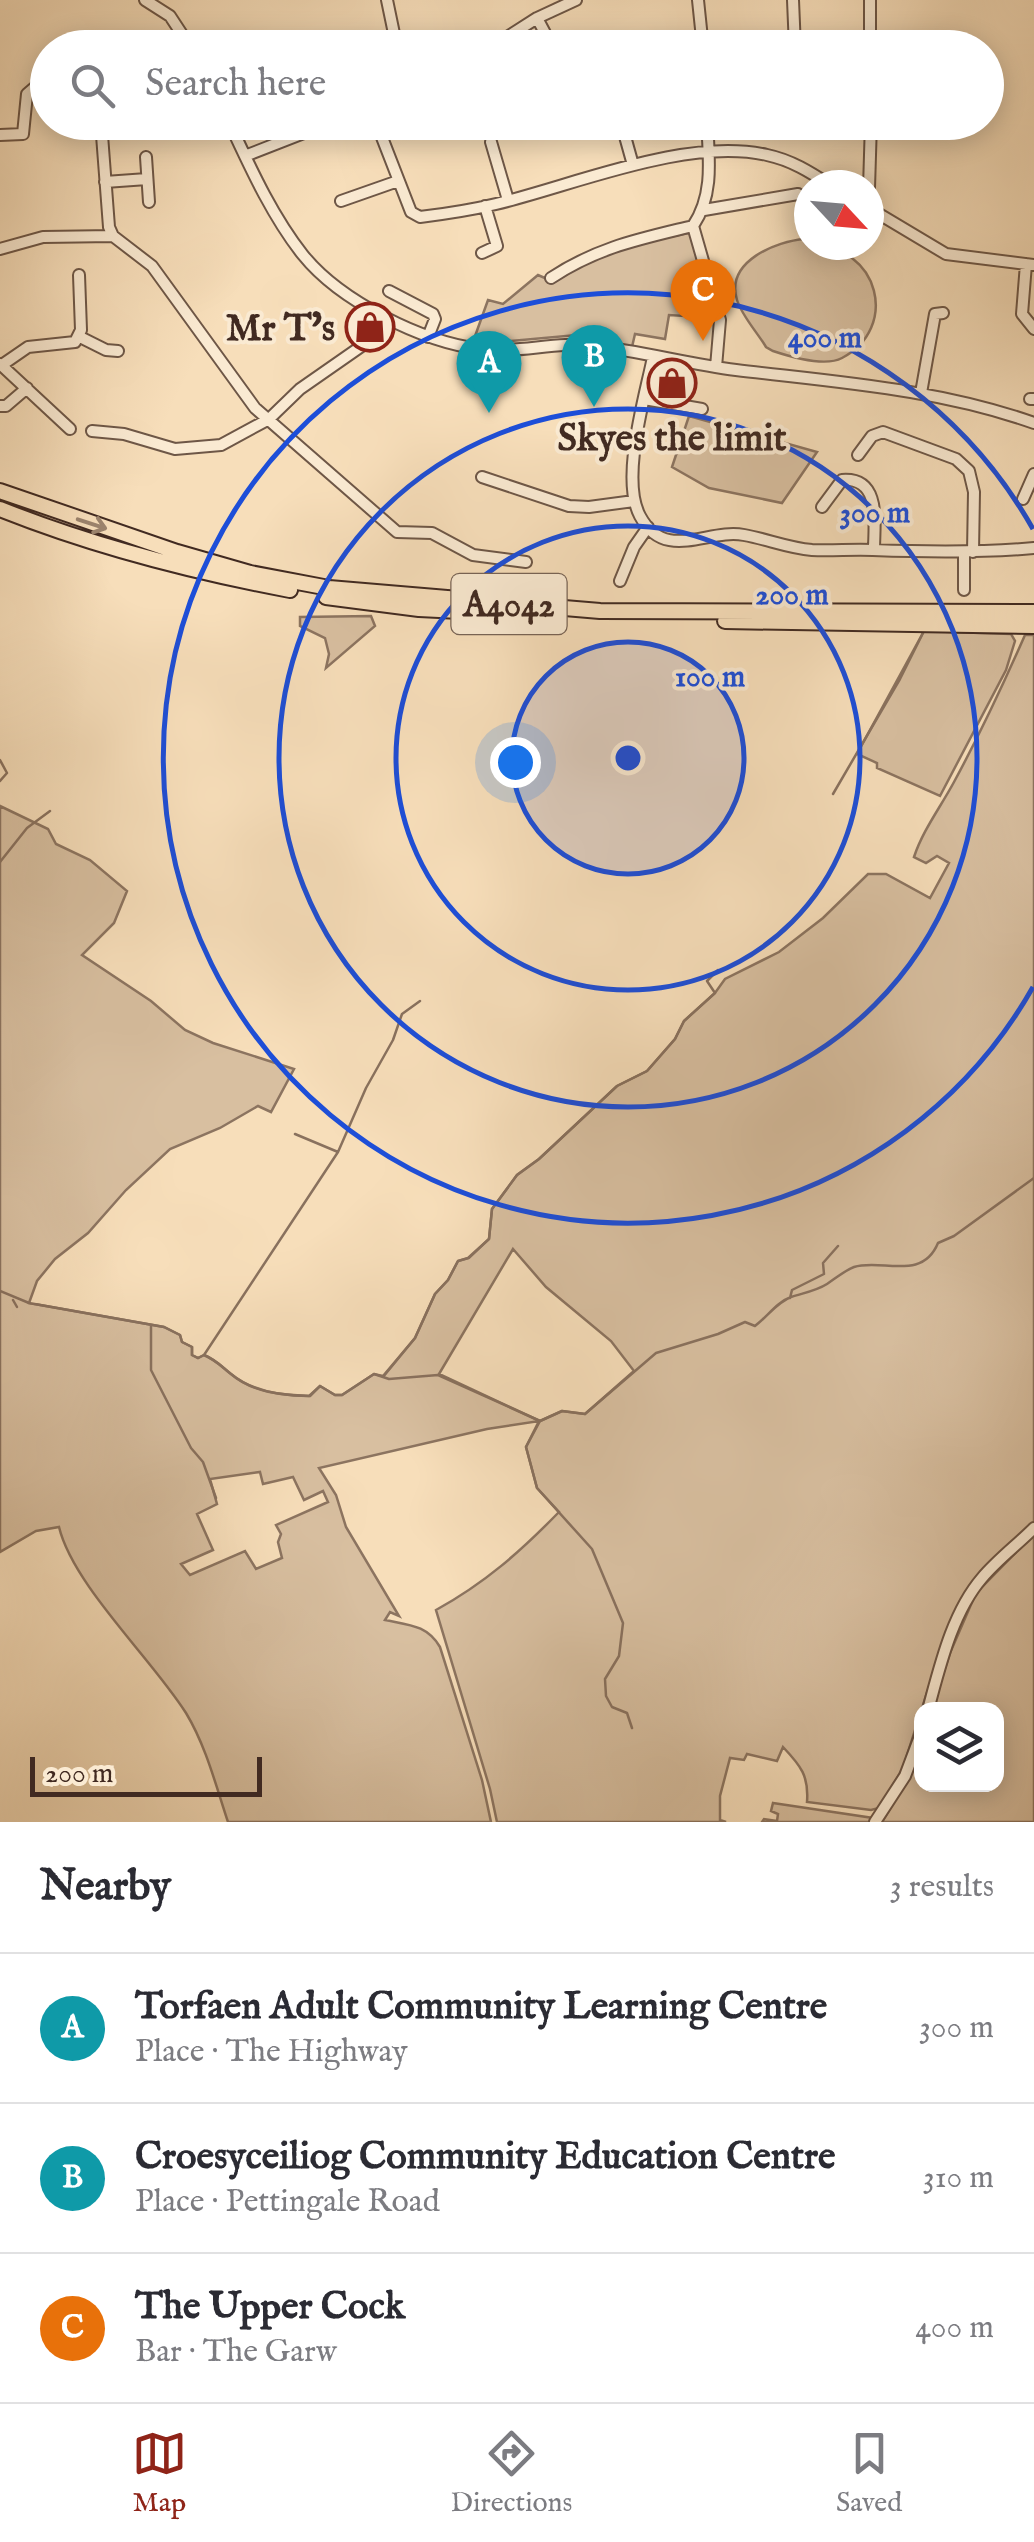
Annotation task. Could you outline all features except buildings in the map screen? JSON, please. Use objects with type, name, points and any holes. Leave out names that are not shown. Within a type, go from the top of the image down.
[{"type":"highway","name":"A4042","points":[[0,491],[250,573],[329,588],[600,611],[1034,612]]},
{"type":"highway","name":"A4042","points":[[0,508],[115,551],[184,570],[324,597],[419,609],[598,618],[1034,626]]},
{"type":"street","points":[[145,0],[170,16],[179,30]]},
{"type":"street","points":[[386,0],[394,30]]},
{"type":"street","points":[[518,30],[576,0]]},
{"type":"street","points":[[698,0],[701,30]]},
{"type":"street","points":[[793,0],[794,30]]},
{"type":"street","points":[[870,0],[870,30]]},
{"type":"street","points":[[537,18],[543,30]]},
{"type":"street","points":[[0,135],[23,134],[30,90]]},
{"type":"street","points":[[102,140],[113,236]]},
{"type":"street","points":[[237,140],[286,230],[308,261],[330,282],[428,337],[478,349],[592,346],[716,367],[921,393],[974,403],[1034,423]]},
{"type":"street","points":[[245,156],[279,140]]},
{"type":"street","points":[[383,140],[412,212],[420,217],[486,206],[633,165],[708,153],[774,157],[805,170]]},
{"type":"street","points":[[627,140],[633,165]]},
{"type":"street","points":[[551,278],[582,257],[620,243],[693,226],[704,210],[709,190],[708,140]]},
{"type":"street","points":[[869,170],[870,140]]},
{"type":"street","points":[[491,142],[508,200]]},
{"type":"street","points":[[146,157],[148,202]]},
{"type":"street","points":[[105,182],[147,179]]},
{"type":"street","points":[[340,201],[398,181]]},
{"type":"street","points":[[704,210],[794,195]]},
{"type":"street","points":[[482,253],[496,246],[486,206]]},
{"type":"street","points":[[884,217],[946,254],[1030,265],[1022,314],[1034,329]]},
{"type":"street","points":[[693,226],[720,320],[716,367]]},
{"type":"street","points":[[0,249],[43,237],[113,236],[152,266],[246,397],[397,532],[432,533],[473,555],[526,562]]},
{"type":"street","points":[[70,429],[1,365],[28,347],[75,342],[81,330],[79,275]]},
{"type":"street","points":[[389,291],[433,314],[435,319],[428,337]]},
{"type":"street","points":[[921,393],[934,314],[943,313]]},
{"type":"street","points":[[92,432],[124,434],[175,449],[222,445],[269,419],[300,389],[366,343],[386,316]]},
{"type":"street","points":[[78,336],[106,350],[118,351]]},
{"type":"street","points":[[653,357],[633,472],[634,500],[648,527],[657,534],[687,543],[730,534],[812,550],[969,552],[1034,548]]},
{"type":"street","points":[[0,406],[6,406],[27,388]]},
{"type":"street","points":[[644,399],[702,409]]},
{"type":"street","points":[[863,454],[872,436],[883,432],[956,460],[970,470],[974,492],[964,590]]},
{"type":"street","points":[[1022,499],[1034,474]]},
{"type":"street","points":[[482,477],[569,506],[590,508],[634,500]]},
{"type":"street","points":[[829,504],[844,480],[871,494],[875,501],[874,550]]},
{"type":"street","points":[[620,581],[648,527]]},
{"type":"street","points":[[930,1702],[945,1653],[972,1594],[982,1578],[1034,1528]]},
{"type":"street","points":[[875,1822],[905,1776],[914,1752]]},
{"type":"shaded area","points":[[693,232],[717,318],[669,315],[665,339],[635,334],[632,347],[577,335],[501,342],[474,339],[488,300],[503,304],[538,275],[554,282],[607,250]]},
{"type":"shaded area","points":[[794,241],[794,260],[854,260],[866,273],[874,291],[876,310],[871,328],[860,345],[842,358],[827,362],[773,351],[746,318],[737,300],[735,286],[739,274],[756,256]]},
{"type":"shaded area","points":[[689,416],[817,452],[782,503],[709,488],[672,467]]},
{"type":"shaded area","points":[[371,616],[375,626],[326,668],[329,654],[325,638],[300,626],[300,617]]},
{"type":"shaded area","points":[[924,631],[1011,634],[1015,641],[1006,670],[940,796],[877,768],[877,763],[857,754]]},
{"type":"shaded area","points":[[1025,635],[1034,635],[1034,1522],[977,1577],[924,1702],[914,1702],[914,1733],[903,1768],[879,1808],[807,1802],[802,1772],[783,1747],[777,1761],[747,1754],[744,1760],[730,1758],[720,1796],[720,1820],[726,1822],[497,1822],[436,1610],[501,1566],[559,1512],[537,1488],[526,1447],[539,1421],[487,1429],[319,1468],[336,1495],[346,1527],[399,1616],[390,1612],[385,1620],[423,1630],[440,1647],[482,1780],[491,1822],[228,1822],[205,1752],[186,1713],[96,1597],[67,1549],[59,1527],[36,1531],[0,1552],[0,806],[48,829],[56,844],[90,860],[127,891],[114,923],[82,955],[151,1001],[185,1030],[294,1069],[271,1112],[258,1106],[220,1128],[170,1149],[88,1233],[55,1259],[37,1281],[29,1303],[164,1327],[192,1347],[192,1355],[208,1357],[258,1389],[309,1396],[320,1386],[342,1395],[374,1374],[383,1376],[415,1338],[435,1294],[458,1261],[469,1258],[489,1239],[492,1209],[517,1175],[617,1086],[647,1071],[675,1039],[684,1021],[725,979],[779,952],[823,918],[868,874],[886,874],[930,898],[949,863],[937,856],[926,863],[914,857],[973,746]],"holes":[[[513,1249],[546,1287],[611,1341],[634,1371],[585,1414],[562,1411],[540,1421],[439,1374]],[[260,1472],[263,1484],[293,1477],[304,1500],[323,1491],[328,1502],[276,1525],[281,1534],[278,1542],[282,1558],[256,1569],[245,1551],[190,1575],[181,1564],[213,1550],[197,1514],[217,1504],[210,1479]]]},
{"type":"shaded area","points":[[1034,1534],[1034,1822],[882,1822],[914,1764],[914,1792],[1004,1792],[1004,1702],[934,1702],[976,1593]]},
{"type":"shaded area","points":[[773,1803],[873,1818],[870,1822],[762,1822],[777,1821],[778,1814],[771,1811]]},
{"type":"waterway","points":[[833,794],[924,631]]},
{"type":"waterway","points":[[0,760],[7,773],[0,781]]},
{"type":"waterway","points":[[0,862],[27,828],[50,811]]},
{"type":"waterway","points":[[383,1377],[415,1338],[435,1294],[458,1261],[468,1258],[489,1239],[492,1209],[517,1175],[617,1086],[647,1071],[675,1039],[684,1021],[715,993],[707,981],[718,970]]},
{"type":"waterway","points":[[204,1355],[338,1152],[402,1014],[420,1001]]},
{"type":"waterway","points":[[295,1134],[338,1152]]},
{"type":"waterway","points":[[0,1291],[29,1303],[164,1327],[180,1335],[182,1342],[192,1347],[192,1355],[204,1355],[240,1380],[268,1392],[310,1396],[320,1386],[342,1395],[374,1374],[389,1379],[438,1375],[540,1421],[562,1411],[585,1414],[656,1353],[745,1322],[755,1326],[786,1299],[823,1286],[854,1267],[922,1262],[938,1243],[954,1236],[1034,1178]]},
{"type":"waterway","points":[[790,1298],[792,1290],[824,1274],[823,1263],[838,1246]]},
{"type":"waterway","points":[[13,1300],[17,1307]]},
{"type":"waterway","points":[[151,1326],[151,1370],[191,1448],[203,1462],[216,1498]]},
{"type":"waterway","points":[[540,1421],[526,1447],[537,1488],[592,1549],[623,1623],[619,1656],[605,1679],[606,1696],[612,1707],[627,1713],[632,1728]]},
{"type":"place","name":"Mr T's","points":[[370,327]]},
{"type":"place","name":"The Upper Cock","points":[[703,341]]},
{"type":"place","name":"Skyes the limit","points":[[672,383]]},
{"type":"place","name":"Croesyceiliog Community Education Centre","points":[[594,407]]},
{"type":"place","name":"Torfaen Adult Community Learning Centre","points":[[489,413]]}]
